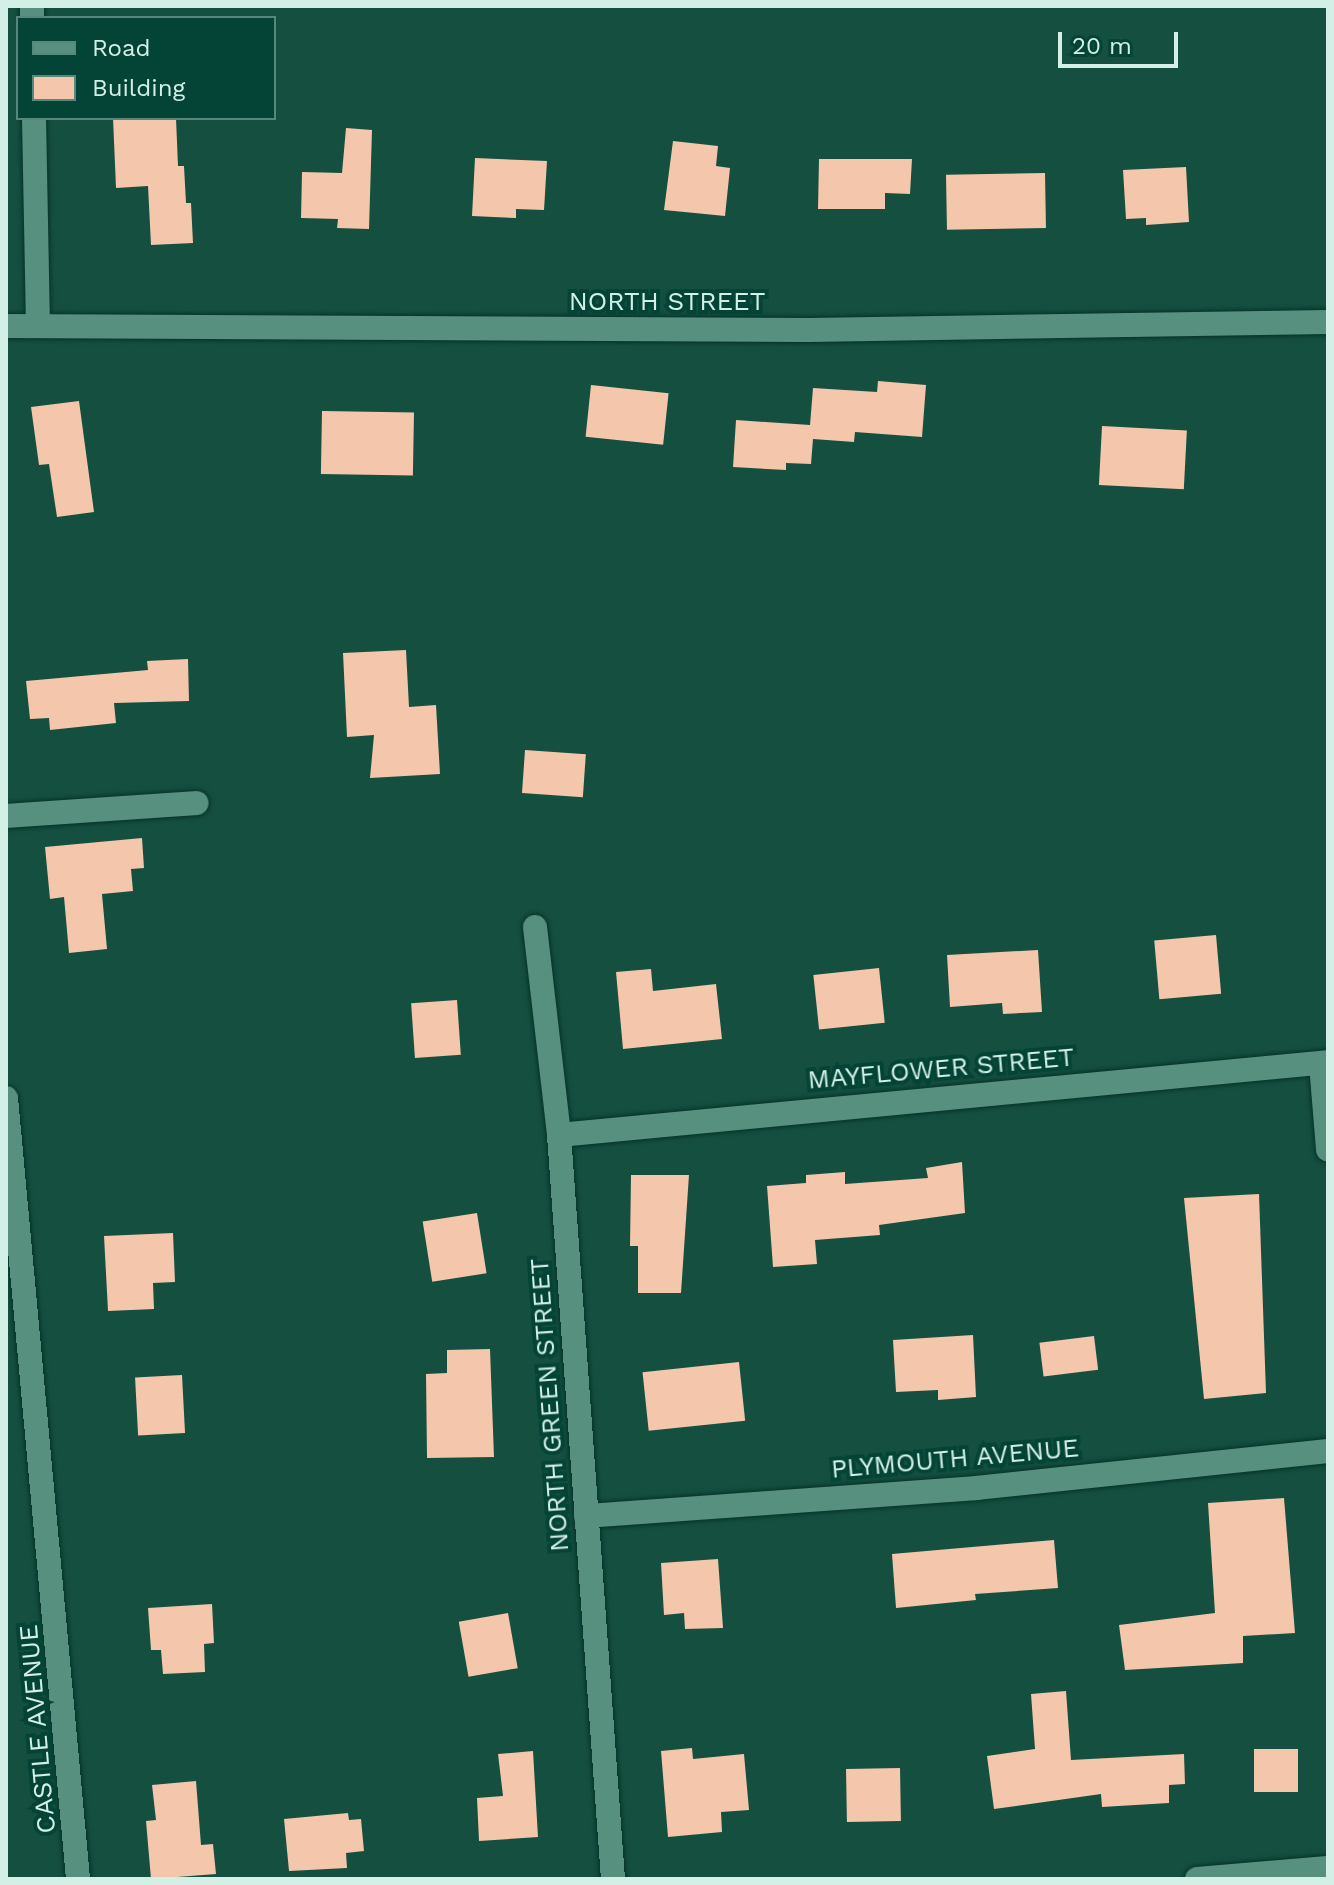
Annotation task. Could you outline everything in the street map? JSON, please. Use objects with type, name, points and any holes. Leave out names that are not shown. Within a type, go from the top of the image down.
[{"type":"street","points":[[34,120],[38,326]]},
{"type":"street","name":"NORTH STREET","points":[[6,326],[809,330],[1328,322]]},
{"type":"street","points":[[6,816],[197,803]]},
{"type":"street","name":"NORTH GREEN STREET","points":[[535,927],[559,1135],[613,1879]]},
{"type":"street","points":[[1324,1063],[1328,1150]]},
{"type":"street","name":"MAYFLOWER STREET","points":[[559,1135],[1324,1063]]},
{"type":"street","name":"CASTLE AVENUE","points":[[6,1098],[12,1221],[78,1879]]},
{"type":"street","name":"PLYMOUTH AVENUE","points":[[586,1516],[976,1488],[1328,1451]]},
{"type":"street","points":[[1197,1879],[1328,1868]]},
{"type":"building","points":[[113,120],[176,120],[178,166],[184,166],[186,203],[191,203],[193,243],[151,245],[148,186],[116,188]]},
{"type":"building","points":[[346,128],[372,130],[369,229],[337,228],[338,219],[301,218],[302,172],[342,173]]},
{"type":"building","points":[[673,141],[718,146],[716,166],[730,168],[725,216],[664,210]]},
{"type":"building","points":[[475,158],[547,161],[544,210],[516,209],[516,218],[472,216]]},
{"type":"building","points":[[819,159],[912,159],[910,194],[885,193],[885,209],[818,209]]},
{"type":"building","points":[[1186,167],[1189,222],[1146,225],[1146,218],[1126,219],[1123,170]]},
{"type":"building","points":[[1045,173],[1046,228],[947,230],[946,175]]},
{"type":"building","points":[[878,381],[926,385],[922,437],[855,432],[854,442],[813,439],[811,464],[786,463],[786,470],[733,467],[736,420],[810,425],[813,388],[877,392]]},
{"type":"building","points":[[591,385],[669,393],[663,445],[586,437]]},
{"type":"building","points":[[79,401],[94,512],[57,517],[49,464],[39,465],[31,407]]},
{"type":"building","points":[[322,411],[414,413],[413,476],[321,474]]},
{"type":"building","points":[[1102,426],[1187,430],[1184,489],[1099,485]]},
{"type":"building","points":[[406,650],[409,707],[436,705],[440,774],[370,778],[374,735],[347,737],[343,653]]},
{"type":"building","points":[[188,659],[189,701],[114,703],[116,723],[50,730],[49,718],[30,719],[26,681],[148,670],[147,661]]},
{"type":"building","points":[[525,750],[586,754],[583,797],[522,793]]},
{"type":"building","points":[[142,838],[144,868],[131,869],[133,891],[102,894],[107,949],[69,953],[64,897],[50,899],[45,847]]},
{"type":"building","points":[[1216,935],[1221,994],[1159,999],[1154,940]]},
{"type":"building","points":[[1038,950],[1042,1012],[1003,1014],[1002,1003],[950,1007],[947,955]]},
{"type":"building","points":[[879,968],[885,1023],[819,1030],[813,975]]},
{"type":"building","points":[[651,969],[653,991],[716,984],[722,1039],[623,1049],[616,972]]},
{"type":"building","points":[[457,1000],[461,1055],[415,1058],[411,1003]]},
{"type":"building","points":[[962,1162],[965,1213],[879,1225],[880,1235],[815,1240],[817,1264],[773,1267],[767,1186],[806,1183],[806,1175],[845,1172],[845,1184],[928,1178],[926,1168]]},
{"type":"building","points":[[631,1175],[689,1175],[681,1293],[638,1293],[638,1246],[630,1246]]},
{"type":"building","points":[[1259,1194],[1266,1393],[1204,1399],[1184,1198]]},
{"type":"building","points":[[477,1213],[487,1273],[432,1282],[423,1222]]},
{"type":"building","points":[[173,1233],[175,1282],[153,1283],[154,1309],[108,1311],[104,1236]]},
{"type":"building","points":[[973,1335],[976,1397],[938,1400],[938,1390],[896,1392],[893,1340]]},
{"type":"building","points":[[1094,1336],[1098,1370],[1044,1376],[1039,1343]]},
{"type":"building","points":[[490,1349],[494,1457],[427,1458],[426,1374],[447,1373],[447,1350]]},
{"type":"building","points":[[739,1362],[745,1421],[649,1431],[643,1372]]},
{"type":"building","points":[[182,1375],[185,1433],[138,1435],[135,1377]]},
{"type":"building","points":[[1284,1498],[1295,1633],[1243,1636],[1243,1663],[1125,1670],[1119,1625],[1215,1613],[1208,1503]]},
{"type":"building","points":[[1054,1540],[1058,1588],[975,1594],[976,1600],[896,1608],[892,1554]]},
{"type":"building","points":[[718,1559],[723,1628],[685,1629],[684,1613],[664,1615],[661,1563]]},
{"type":"building","points":[[212,1604],[214,1643],[204,1644],[205,1672],[163,1674],[161,1650],[151,1650],[148,1608]]},
{"type":"building","points":[[508,1613],[518,1668],[468,1677],[459,1622]]},
{"type":"building","points":[[1066,1691],[1071,1760],[1184,1754],[1185,1784],[1169,1785],[1169,1803],[1102,1807],[1101,1794],[994,1809],[987,1756],[1035,1749],[1031,1694]]},
{"type":"building","points":[[692,1748],[693,1759],[744,1754],[749,1810],[721,1812],[722,1832],[668,1837],[661,1751]]},
{"type":"building","points":[[1254,1749],[1298,1749],[1298,1792],[1254,1792]]},
{"type":"building","points":[[533,1751],[538,1837],[479,1841],[477,1798],[503,1796],[498,1754]]},
{"type":"building","points":[[900,1768],[901,1821],[847,1822],[846,1769]]},
{"type":"building","points":[[196,1781],[201,1845],[213,1844],[216,1874],[151,1879],[146,1821],[156,1820],[152,1785]]},
{"type":"building","points":[[348,1813],[349,1820],[361,1819],[364,1851],[346,1853],[347,1868],[289,1871],[284,1819]]}]
